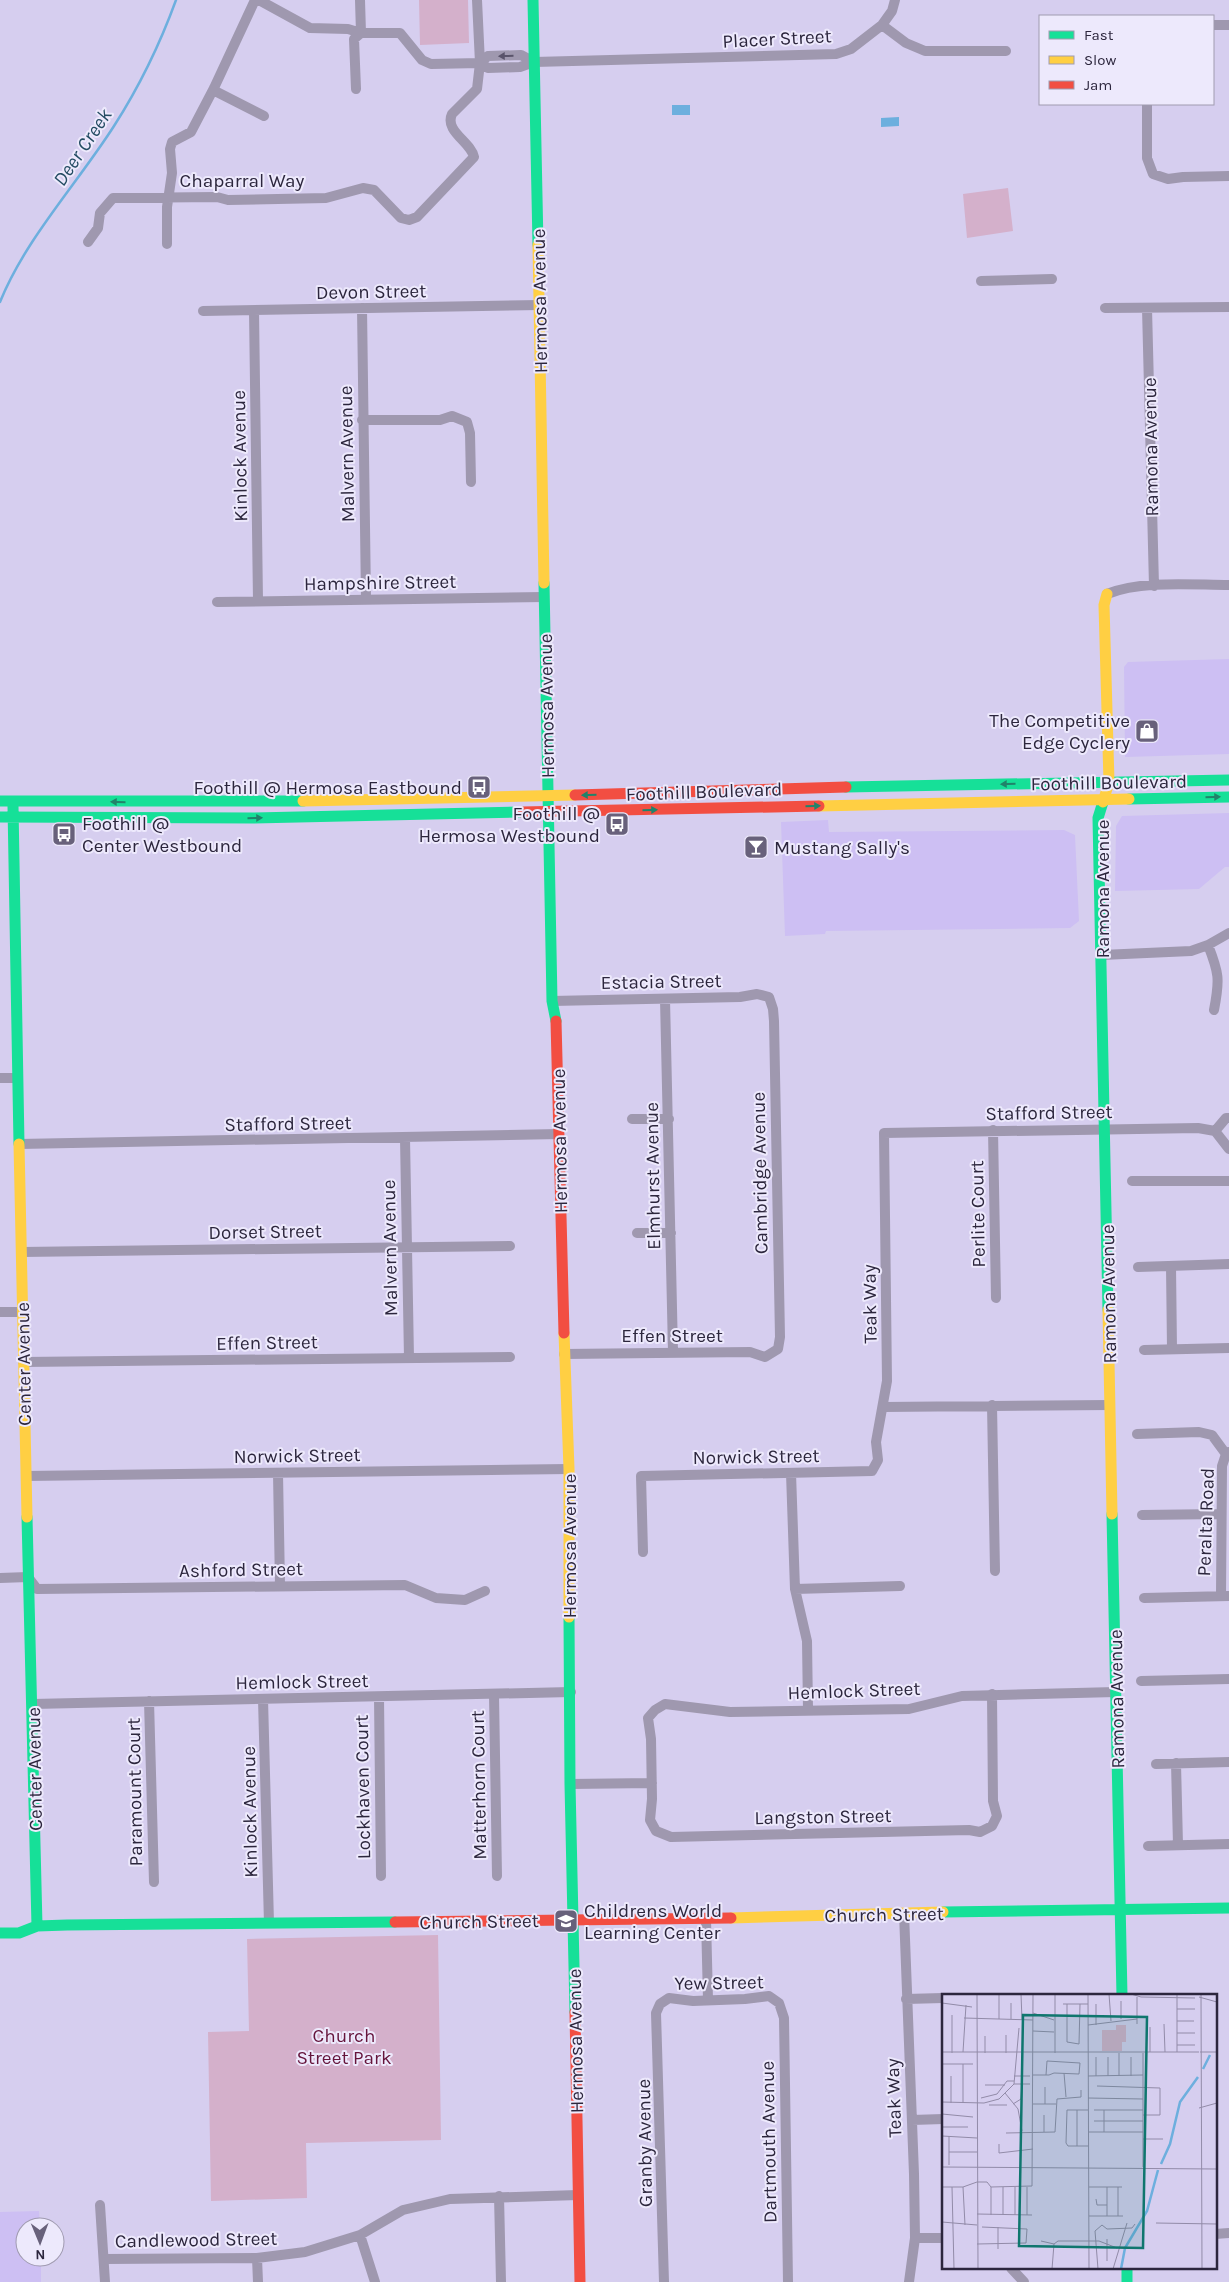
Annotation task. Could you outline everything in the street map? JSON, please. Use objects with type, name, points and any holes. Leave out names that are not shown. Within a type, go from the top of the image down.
[{"type":"street","points":[[168,244],[172,142],[190,132],[257,0],[310,28],[348,29],[361,33]]},
{"type":"street","points":[[360,0],[361,33]]},
{"type":"street","points":[[477,0],[480,63]]},
{"type":"street","name":"Hermosa Avenue","points":[[533,0],[552,1001],[557,1024],[564,1354],[569,1469],[570,1784],[580,2282]]},
{"type":"street","points":[[895,0],[892,11],[882,25],[906,42],[925,51],[1006,51]]},
{"type":"street","name":"Placer Street","points":[[361,33],[400,33],[422,60],[432,64],[480,63],[488,56],[521,55],[534,62],[836,54],[851,49],[882,25]]},
{"type":"street","points":[[1214,25],[1229,25]]},
{"type":"street","points":[[356,89],[354,39],[361,33]]},
{"type":"street","name":"Chaparral Way","points":[[88,242],[98,228],[100,213],[113,198],[217,197],[228,200],[326,198],[363,188],[374,190],[401,218],[409,220],[417,217],[474,157],[473,151],[452,127],[450,119],[452,114],[477,89],[480,63]]},
{"type":"street","points":[[213,90],[264,116]]},
{"type":"street","points":[[1147,105],[1147,158],[1153,174],[1168,179],[1229,176]]},
{"type":"street","points":[[981,281],[1052,280]]},
{"type":"street","name":"Devon Street","points":[[203,311],[540,305]]},
{"type":"street","points":[[1105,308],[1229,307]]},
{"type":"street","name":"Malvern Avenue","points":[[362,308],[362,420],[366,599]]},
{"type":"street","name":"Ramona Avenue","points":[[1147,308],[1154,586]]},
{"type":"street","name":"Kinlock Avenue","points":[[254,311],[258,601]]},
{"type":"street","points":[[362,420],[440,420],[452,416],[467,422],[470,433],[471,482]]},
{"type":"street","points":[[1107,594],[1119,589],[1154,586],[1229,585]]},
{"type":"street","name":"Ramona Avenue","points":[[1107,594],[1104,604],[1109,782],[1098,818],[1122,1994]]},
{"type":"street","name":"Hampshire Street","points":[[217,602],[544,597]]},
{"type":"street","name":"Foothill Boulevard","points":[[0,801],[322,801],[920,785],[1229,780]]},
{"type":"street","name":"Foothill Boulevard","points":[[0,817],[242,818],[1229,797]]},
{"type":"street","name":"Center Avenue","points":[[13,801],[23,1362],[33,1704],[37,1926]]},
{"type":"street","points":[[1102,955],[1191,951],[1208,945],[1229,933]]},
{"type":"street","points":[[1208,945],[1218,971],[1219,986],[1214,1010]]},
{"type":"street","name":"Estacia Street","points":[[552,1001],[740,997],[757,994],[769,997]]},
{"type":"street","name":"Cambridge Avenue","points":[[769,997],[773,1009],[774,1031],[780,1337],[778,1349]]},
{"type":"street","name":"Elmhurst Avenue","points":[[665,999],[673,1352]]},
{"type":"street","points":[[0,1078],[17,1078]]},
{"type":"street","points":[[1229,1118],[1226,1118],[1215,1131],[1229,1149]]},
{"type":"street","points":[[632,1119],[669,1119]]},
{"type":"street","name":"Stafford Street","points":[[884,1133],[1198,1128],[1215,1131]]},
{"type":"street","name":"Perlite Court","points":[[993,1130],[996,1298]]},
{"type":"street","name":"Teak Way","points":[[872,1472],[878,1460],[876,1442],[884,1407],[887,1381],[884,1133]]},
{"type":"street","name":"Stafford Street","points":[[19,1144],[559,1134]]},
{"type":"street","name":"Malvern Avenue","points":[[405,1138],[408,1358]]},
{"type":"street","points":[[1132,1181],[1229,1182]]},
{"type":"street","points":[[637,1233],[671,1233]]},
{"type":"street","name":"Dorset Street","points":[[21,1252],[510,1246]]},
{"type":"street","points":[[1138,1267],[1229,1264]]},
{"type":"street","points":[[1171,1266],[1172,1349]]},
{"type":"street","points":[[0,1312],[22,1312]]},
{"type":"street","points":[[1144,1350],[1229,1348]]},
{"type":"street","name":"Effen Street","points":[[564,1354],[750,1352],[765,1357],[778,1349]]},
{"type":"street","name":"Effen Street","points":[[23,1362],[510,1357]]},
{"type":"street","points":[[884,1407],[1110,1404]]},
{"type":"street","points":[[992,1405],[995,1571]]},
{"type":"street","points":[[1138,1434],[1198,1432],[1212,1435],[1227,1453]]},
{"type":"street","name":"Peralta Road","points":[[1225,1596],[1222,1466],[1227,1453]]},
{"type":"street","name":"Norwick Street","points":[[26,1476],[569,1469]]},
{"type":"street","name":"Norwick Street","points":[[643,1552],[641,1476],[872,1472]]},
{"type":"street","points":[[278,1473],[280,1586]]},
{"type":"street","points":[[791,1473],[795,1589],[807,1641],[808,1710]]},
{"type":"street","points":[[1142,1516],[1222,1514]]},
{"type":"street","points":[[0,1578],[28,1577]]},
{"type":"street","name":"Ashford Street","points":[[28,1577],[37,1589],[405,1585],[436,1598],[465,1600],[484,1591]]},
{"type":"street","points":[[795,1589],[900,1586]]},
{"type":"street","points":[[1144,1598],[1225,1596]]},
{"type":"street","points":[[1141,1681],[1229,1679]]},
{"type":"street","name":"Hemlock Street","points":[[33,1704],[571,1692]]},
{"type":"street","name":"Hemlock Street","points":[[652,1783],[651,1739],[648,1718],[655,1710],[665,1704],[723,1712],[909,1709],[962,1696],[1116,1692]]},
{"type":"street","name":"Matterhorn Court","points":[[494,1694],[497,1876]]},
{"type":"street","name":"Langston Street","points":[[652,1783],[650,1820],[656,1830],[671,1837],[969,1830],[980,1832],[992,1826],[997,1816],[993,1801],[992,1694]]},
{"type":"street","name":"Lockhaven Court","points":[[379,1697],[381,1876]]},
{"type":"street","name":"Kinlock Avenue","points":[[263,1699],[269,1923]]},
{"type":"street","name":"Paramount Court","points":[[149,1701],[154,1882]]},
{"type":"street","points":[[1156,1764],[1229,1762]]},
{"type":"street","points":[[1176,1763],[1178,1845]]},
{"type":"street","points":[[570,1784],[652,1783]]},
{"type":"street","points":[[1148,1846],[1229,1844]]},
{"type":"street","name":"Church Street","points":[[0,1933],[18,1933],[37,1926],[706,1919],[904,1913],[1229,1908]]},
{"type":"street","name":"Teak Way","points":[[904,1913],[912,2120],[914,2238],[910,2282]]},
{"type":"street","points":[[706,1919],[708,2000]]},
{"type":"street","name":"Yew Street","points":[[660,2004],[669,1998],[708,2000],[768,1996],[778,2003]]},
{"type":"street","points":[[906,1999],[942,1998]]},
{"type":"street","name":"Dartmouth Avenue","points":[[778,2003],[784,2018],[788,2282]]},
{"type":"street","name":"Granby Avenue","points":[[660,2004],[656,2013],[664,2282]]},
{"type":"street","points":[[912,2120],[942,2119]]},
{"type":"street","name":"Candlewood Street","points":[[104,2259],[257,2258],[305,2252],[360,2235],[403,2210],[450,2199],[578,2195]]},
{"type":"street","points":[[499,2196],[501,2282]]},
{"type":"street","points":[[100,2205],[105,2282]]},
{"type":"street","points":[[1216,2234],[1229,2233]]},
{"type":"street","points":[[360,2235],[375,2282]]},
{"type":"street","points":[[914,2238],[942,2238]]},
{"type":"street","points":[[257,2258],[258,2282]]},
{"type":"street","points":[[1013,2270],[1024,2282]]},
{"type":"shaded area","points":[[1229,659],[1229,754],[1125,757],[1124,667],[1128,662]]},
{"type":"shaded area","points":[[1229,813],[1229,867],[1225,867],[1199,889],[1115,891],[1116,826],[1122,816]]},
{"type":"shaded area","points":[[828,820],[829,832],[1064,830],[1075,835],[1079,921],[1070,928],[826,931],[825,934],[785,936],[781,822]]},
{"type":"shaded area","points":[[39,2211],[39,2217],[15,2217],[15,2267],[41,2267],[41,2282],[0,2282],[0,2212]]},
{"type":"green space","points":[[419,0],[468,0],[469,43],[420,45]]},
{"type":"green space","points":[[1008,188],[1013,231],[967,238],[963,194]]},
{"type":"green space","name":"Church Street Park","points":[[438,1935],[441,2140],[306,2143],[307,2198],[211,2201],[208,2032],[249,2031],[247,1939]]},
{"type":"water","points":[[672,105],[690,105],[690,115],[672,115]]},
{"type":"water","points":[[899,117],[899,126],[881,127],[881,118]]},
{"type":"waterway","name":"Deer Creek","points":[[0,302],[11,278],[38,233],[100,148],[132,96],[163,33],[176,0]]},
{"type":"traffic: fast","points":[[533,0],[538,245]]},
{"type":"traffic: fast","points":[[544,583],[552,1001],[556,1021]]},
{"type":"traffic: fast","points":[[846,787],[1229,780]]},
{"type":"traffic: fast","points":[[1129,799],[1229,797]]},
{"type":"traffic: fast","points":[[0,801],[303,801]]},
{"type":"traffic: fast","points":[[1103,802],[1098,818],[1108,1310]]},
{"type":"traffic: fast","points":[[13,806],[19,1144]]},
{"type":"traffic: fast","points":[[0,817],[254,818],[522,812]]},
{"type":"traffic: fast","points":[[1112,1514],[1122,1994]]},
{"type":"traffic: fast","points":[[27,1517],[37,1926]]},
{"type":"traffic: fast","points":[[569,1617],[570,1784],[575,2012]]},
{"type":"traffic: fast","points":[[943,1912],[1229,1908]]},
{"type":"traffic: fast","points":[[0,1933],[19,1933],[37,1926],[67,1925],[395,1922]]},
{"type":"traffic: fast","points":[[1127,2270],[1127,2282]]},
{"type":"traffic: slow","points":[[538,245],[544,583]]},
{"type":"traffic: slow","points":[[1103,802],[1109,782],[1104,605],[1107,594]]},
{"type":"traffic: slow","points":[[303,801],[575,795]]},
{"type":"traffic: slow","points":[[819,806],[1129,799]]},
{"type":"traffic: slow","points":[[19,1144],[27,1517]]},
{"type":"traffic: slow","points":[[1108,1310],[1112,1514]]},
{"type":"traffic: slow","points":[[564,1333],[569,1469],[569,1617]]},
{"type":"traffic: slow","points":[[731,1918],[943,1912]]},
{"type":"traffic: jam","points":[[575,795],[846,787]]},
{"type":"traffic: jam","points":[[522,812],[819,806]]},
{"type":"traffic: jam","points":[[556,1021],[564,1333]]},
{"type":"traffic: jam","points":[[395,1922],[731,1918]]},
{"type":"traffic: jam","points":[[575,2012],[580,2282]]},
{"type":"place","name":"The Competitive Edge Cyclery","points":[[1147,731]]},
{"type":"place","name":"Foothill @ Hermosa Eastbound","points":[[479,787]]},
{"type":"place","name":"Foothill @ Hermosa Westbound","points":[[617,824]]},
{"type":"place","name":"Foothill @ Center Westbound","points":[[64,834]]},
{"type":"place","name":"Mustang Sally's","points":[[756,847]]},
{"type":"place","name":"Childrens World Learning Center","points":[[566,1921]]}]
